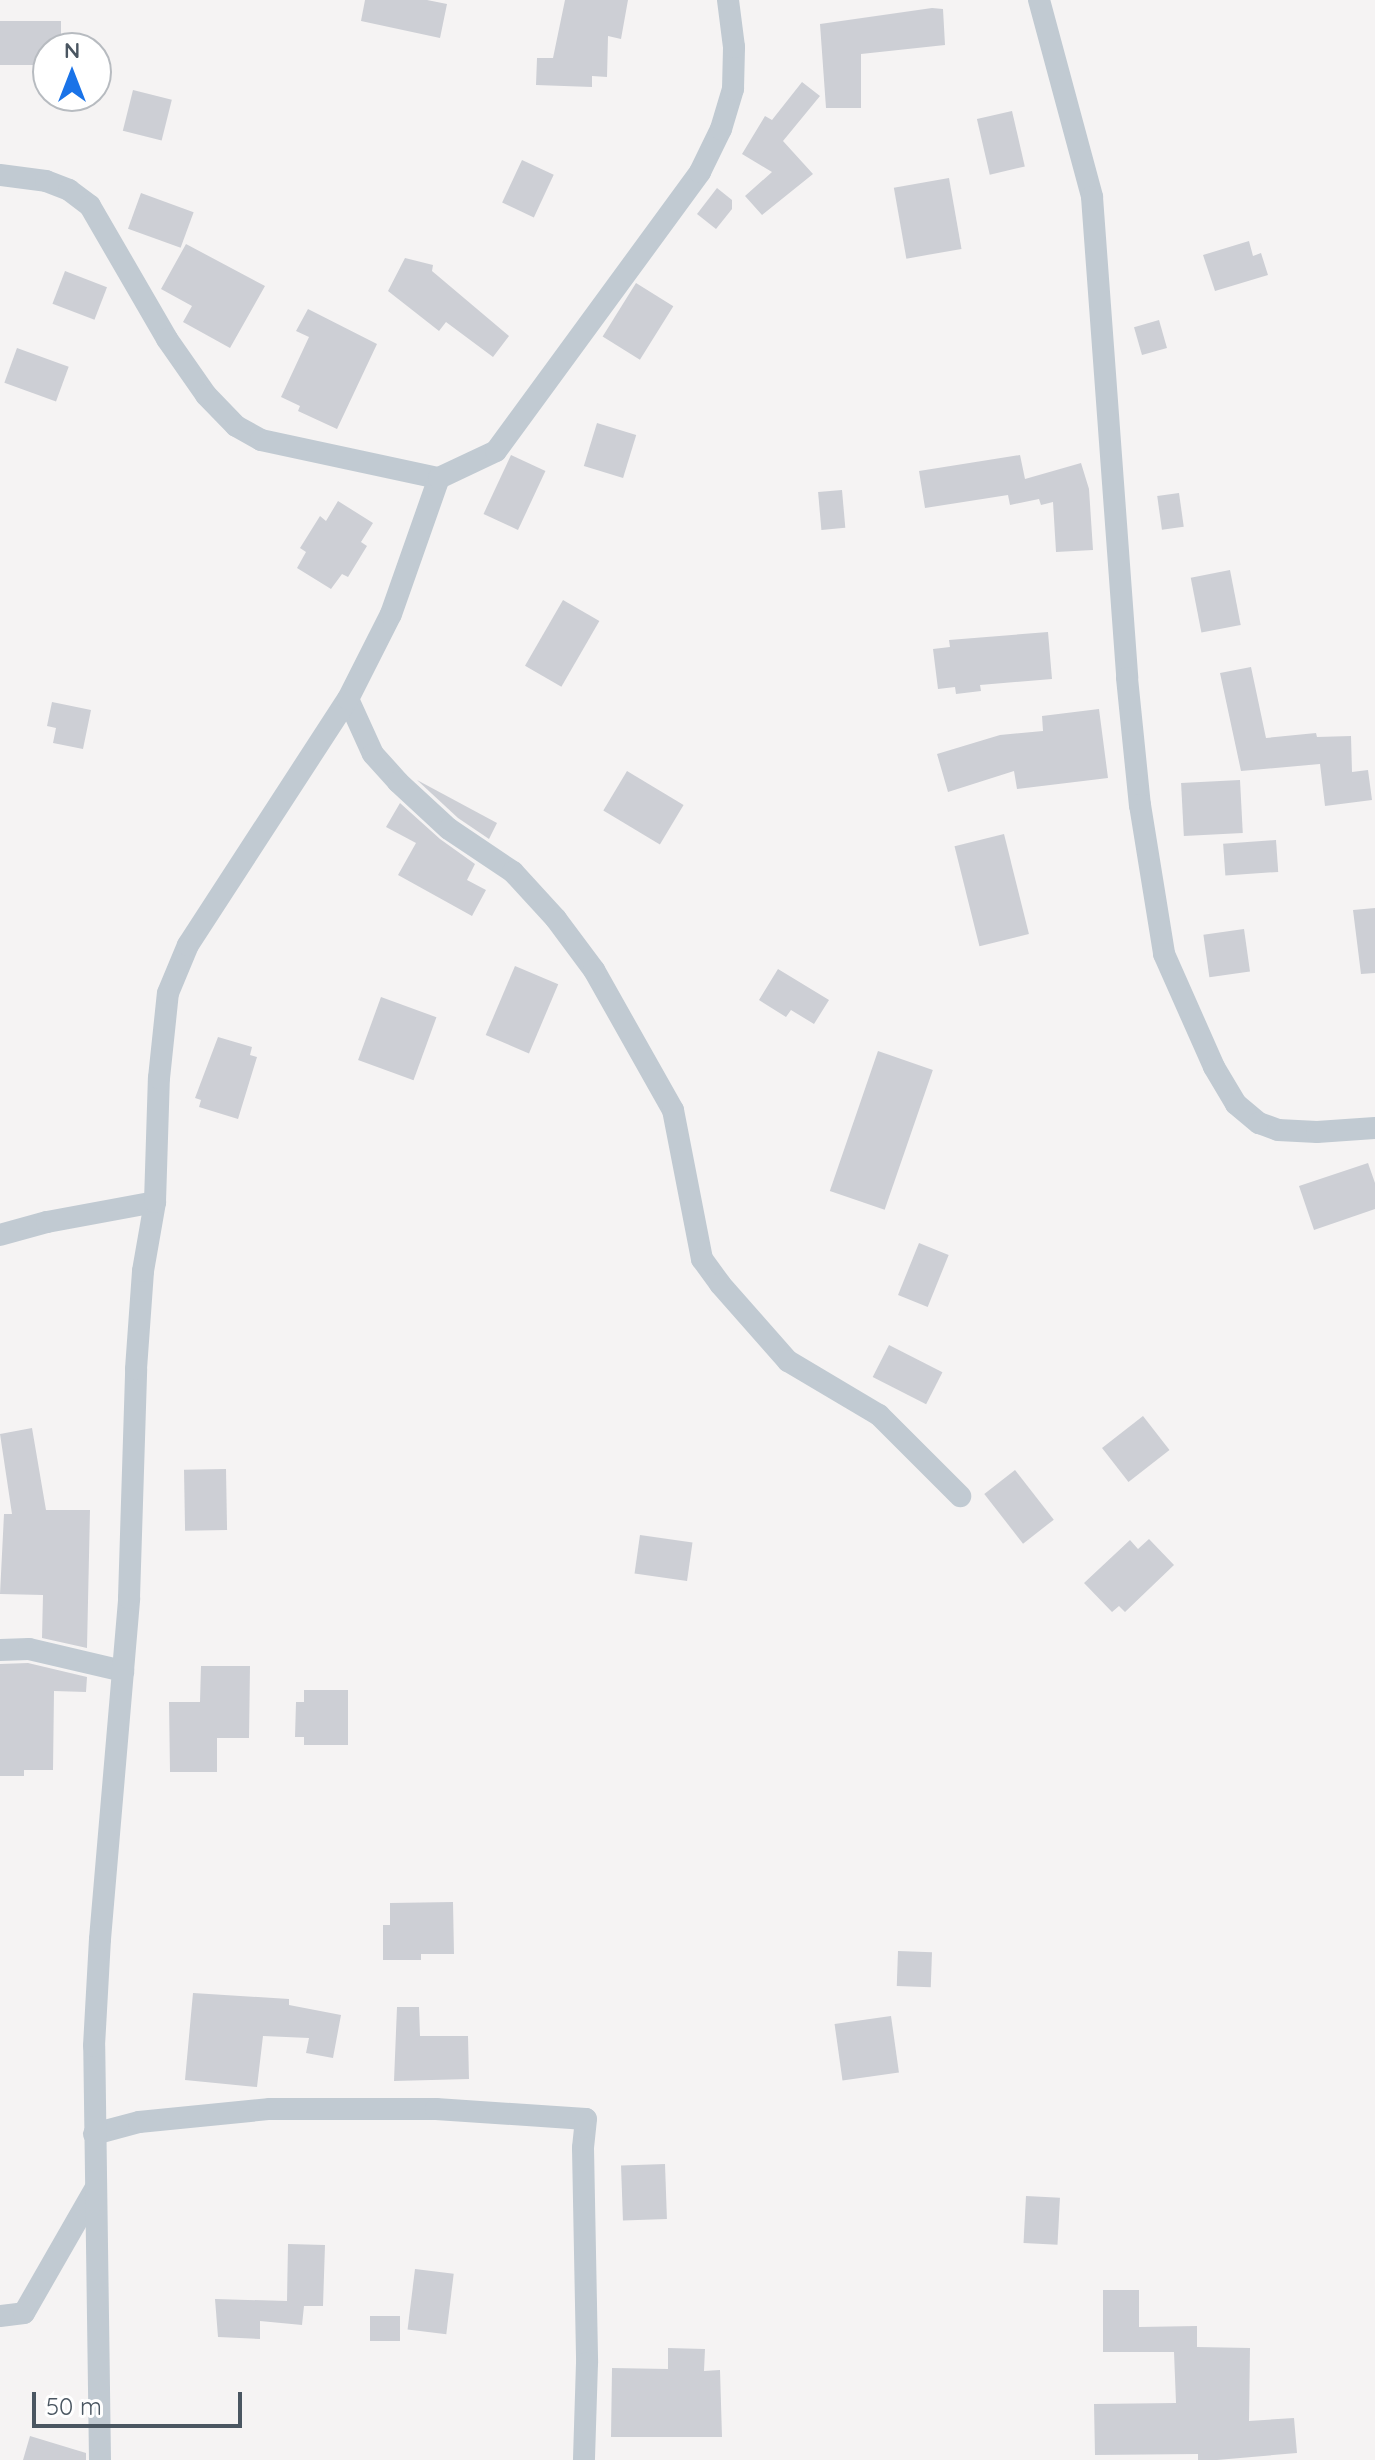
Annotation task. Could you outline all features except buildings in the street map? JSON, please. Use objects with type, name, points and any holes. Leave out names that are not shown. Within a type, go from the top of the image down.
[{"type":"street","points":[[0,175],[46,181],[69,190],[90,206],[167,339],[206,395],[236,426],[261,440],[439,478],[496,451],[700,172],[721,129],[733,89],[734,47],[728,0]]},
{"type":"street","points":[[1039,0],[1092,197],[1127,678],[1140,805],[1164,954],[1214,1067],[1236,1104],[1259,1123],[1278,1130],[1317,1132],[1375,1128]]},
{"type":"street","points":[[100,2460],[94,2134],[100,1939],[123,1671],[143,1271],[155,1202],[159,1078],[168,993],[188,945],[348,699],[391,614],[439,478]]},
{"type":"street","points":[[348,699],[373,754],[398,782],[449,829],[513,872],[556,919],[594,970],[673,1110],[702,1259],[720,1284],[788,1361],[879,1415],[960,1496]]},
{"type":"street","points":[[0,1235],[47,1222],[155,1202]]},
{"type":"street","points":[[0,1650],[29,1649],[123,1671]]},
{"type":"street","points":[[94,2134],[139,2122],[270,2109],[436,2109],[586,2119],[583,2148],[586,2190],[584,2460]]},
{"type":"street","points":[[0,2316],[24,2313],[96,2187]]}]
